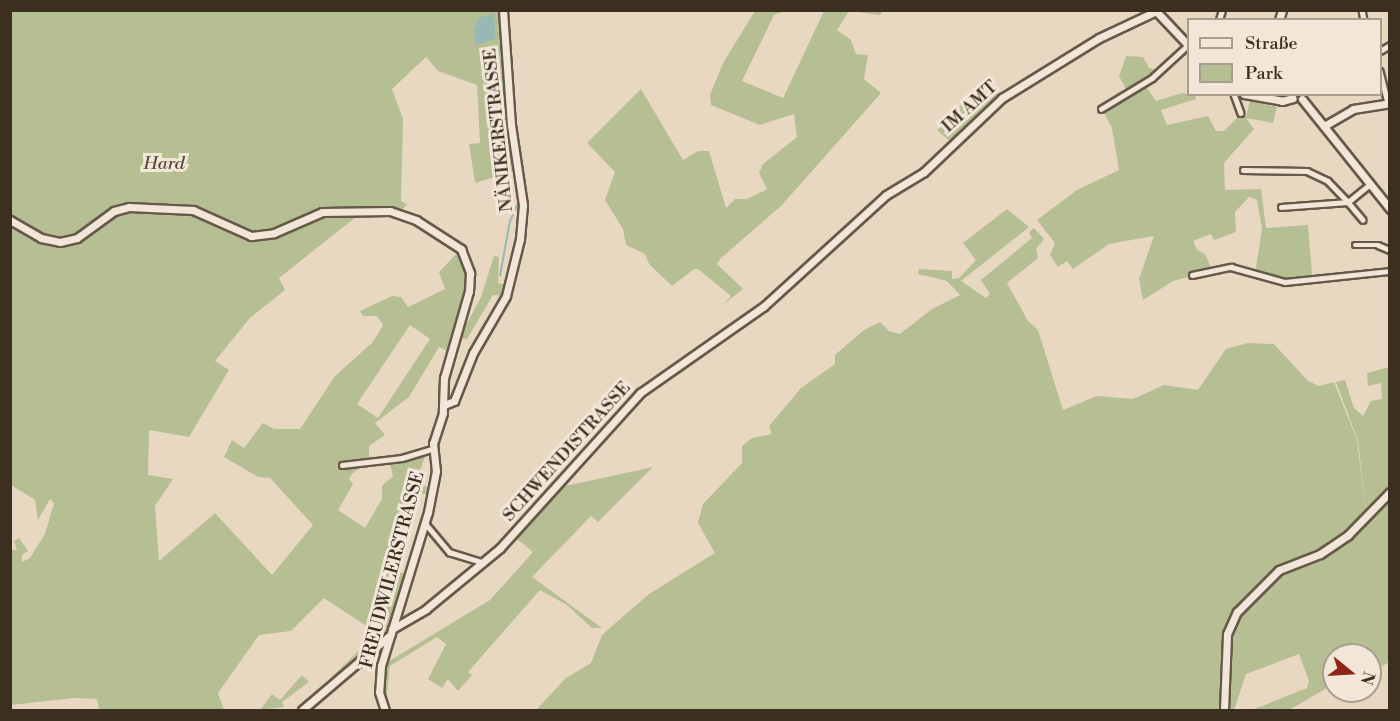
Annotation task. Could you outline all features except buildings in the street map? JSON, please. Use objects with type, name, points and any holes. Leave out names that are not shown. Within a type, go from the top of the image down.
[{"type":"street","name":"NÄNIKERSTRASSE","points":[[444,405],[454,401],[473,353],[506,296],[520,239],[523,205],[511,125],[503,10]]},
{"type":"street","points":[[1157,11],[1187,44]]},
{"type":"street","name":"IM AMT","points":[[823,251],[886,195],[924,172],[1002,98],[1099,38],[1157,11]]},
{"type":"street","points":[[1101,109],[1152,78],[1187,46]]},
{"type":"street","points":[[1324,126],[1353,109],[1389,103],[1386,82]]},
{"type":"street","points":[[1235,96],[1241,113]]},
{"type":"street","points":[[1255,96],[1282,101],[1293,96],[1303,97],[1370,185],[1386,199],[1389,209]]},
{"type":"street","points":[[1243,170],[1303,170],[1328,181],[1363,220]]},
{"type":"street","points":[[1281,207],[1348,201],[1370,185]]},
{"type":"street","name":"FREUDWILERSTRASSE","points":[[10,220],[41,238],[60,242],[77,238],[114,211],[129,207],[193,210],[234,232],[251,236],[274,233],[331,210],[390,211],[406,215],[461,249],[470,273],[470,291],[444,378],[444,405],[432,449],[436,471],[425,523],[391,632],[379,685],[385,711]]},
{"type":"street","points":[[1355,245],[1378,245],[1389,250]]},
{"type":"street","name":"SCHWENDISTRASSE","points":[[302,711],[391,632],[426,609],[500,548],[628,403],[763,307],[823,251]]},
{"type":"street","points":[[1192,275],[1231,267],[1285,282],[1389,271]]},
{"type":"street","points":[[342,465],[402,458],[432,449]]},
{"type":"street","points":[[1224,711],[1229,629],[1237,612],[1274,574],[1289,564],[1320,554],[1370,518],[1389,492]]},
{"type":"street","points":[[425,523],[444,548],[465,560],[481,562]]},
{"type":"street","points":[[465,560],[469,572]]},
{"type":"green space","name":"Hard","points":[[11,11],[503,11],[517,170],[475,183],[469,144],[480,143],[477,85],[438,71],[426,57],[392,89],[403,119],[401,201],[407,204],[400,213],[361,213],[279,278],[285,290],[250,318],[215,361],[229,370],[189,437],[149,430],[148,475],[173,479],[155,506],[159,561],[215,513],[272,575],[313,525],[270,478],[258,477],[224,457],[232,440],[244,448],[263,423],[274,429],[300,429],[335,376],[373,342],[383,325],[377,316],[363,316],[360,311],[392,296],[401,297],[408,307],[445,289],[439,272],[461,249],[470,281],[451,353],[439,347],[409,397],[375,423],[385,435],[369,446],[369,460],[352,474],[349,479],[353,484],[338,510],[365,528],[382,499],[382,486],[393,476],[389,460],[427,451],[415,484],[433,488],[431,495],[418,493],[415,505],[408,505],[407,512],[412,513],[399,530],[386,568],[408,575],[391,628],[322,696],[317,691],[377,633],[324,598],[291,631],[259,635],[218,693],[224,710],[99,710],[97,699],[74,698],[11,705],[10,544],[12,550],[17,550],[14,541],[19,538],[28,551],[22,555],[22,562],[30,558],[45,534],[54,503],[50,499],[38,520],[35,500],[11,485]],"holes":[[[410,325],[430,339],[378,418],[357,404]]]},
{"type":"green space","points":[[755,11],[785,11],[774,15],[742,81],[783,98],[824,11],[849,11],[837,30],[851,40],[856,54],[868,55],[864,79],[881,93],[782,205],[721,258],[717,264],[743,289],[724,304],[731,296],[698,269],[694,269],[672,286],[649,264],[645,254],[626,245],[623,229],[605,200],[615,172],[587,143],[641,89],[683,160],[698,151],[709,151],[726,208],[735,199],[747,199],[767,189],[759,173],[763,164],[797,137],[794,114],[760,125],[711,105],[710,95],[723,63]]},
{"type":"green space","points":[[849,11],[883,11],[880,15]]},
{"type":"green space","points":[[1126,56],[1143,57],[1149,68],[1156,70],[1145,85],[1156,101],[1182,93],[1187,94],[1187,96],[1195,96],[1196,99],[1161,110],[1167,125],[1208,116],[1216,131],[1224,131],[1242,113],[1246,117],[1250,101],[1277,107],[1273,123],[1246,118],[1254,129],[1224,163],[1225,190],[1261,189],[1266,228],[1308,225],[1312,275],[1286,280],[1255,274],[1262,229],[1257,200],[1249,197],[1235,212],[1236,232],[1214,240],[1211,234],[1193,241],[1197,250],[1205,254],[1212,270],[1173,281],[1143,300],[1139,279],[1154,236],[1109,244],[1073,269],[1067,261],[1058,267],[1050,255],[1055,243],[1037,220],[1077,190],[1119,170],[1112,128],[1102,109],[1127,91],[1119,76]]},
{"type":"green space","points":[[987,79],[1000,97],[951,142],[937,130]]},
{"type":"green space","points":[[1007,209],[1029,227],[961,281],[986,298],[990,294],[981,280],[1032,238],[1029,232],[1034,228],[1044,239],[1036,249],[1038,258],[1007,283],[1028,321],[1038,330],[1063,410],[1097,396],[1133,399],[1164,385],[1198,390],[1226,349],[1248,343],[1274,344],[1308,381],[1319,386],[1334,382],[1357,440],[1366,511],[1358,441],[1336,382],[1345,380],[1354,408],[1363,416],[1371,401],[1382,399],[1381,383],[1368,386],[1367,373],[1389,367],[1389,662],[1382,666],[1382,643],[1322,643],[1322,691],[1289,710],[1252,710],[1307,688],[1309,681],[1299,654],[1246,674],[1234,710],[536,710],[566,678],[591,663],[602,635],[612,626],[649,594],[715,553],[698,523],[703,504],[742,463],[742,446],[752,438],[772,434],[769,426],[801,388],[835,364],[835,355],[864,330],[880,322],[889,331],[900,334],[932,309],[960,295],[947,281],[918,274],[919,269],[952,271],[952,279],[959,278],[976,260],[963,243]]},
{"type":"green space","points":[[494,256],[499,257],[498,283],[510,286],[506,296],[493,295],[467,339],[459,338],[481,297]]},
{"type":"green space","points":[[653,467],[598,522],[591,516],[532,577],[602,628],[592,628],[567,605],[540,590],[468,672],[472,675],[458,691],[448,679],[442,688],[428,679],[446,644],[437,637],[390,666],[385,710],[378,710],[382,706],[381,666],[490,600],[533,552],[512,535],[556,488]]},
{"type":"green space","points":[[302,675],[309,682],[282,702],[284,707],[260,710],[272,694],[280,700]]},
{"type":"water","points":[[494,13],[495,38],[476,46],[474,31],[479,18]]},
{"type":"waterway","points":[[499,10],[505,99]]},
{"type":"waterway","points":[[515,116],[519,156]]},
{"type":"waterway","points":[[500,276],[510,221],[519,202]]}]
